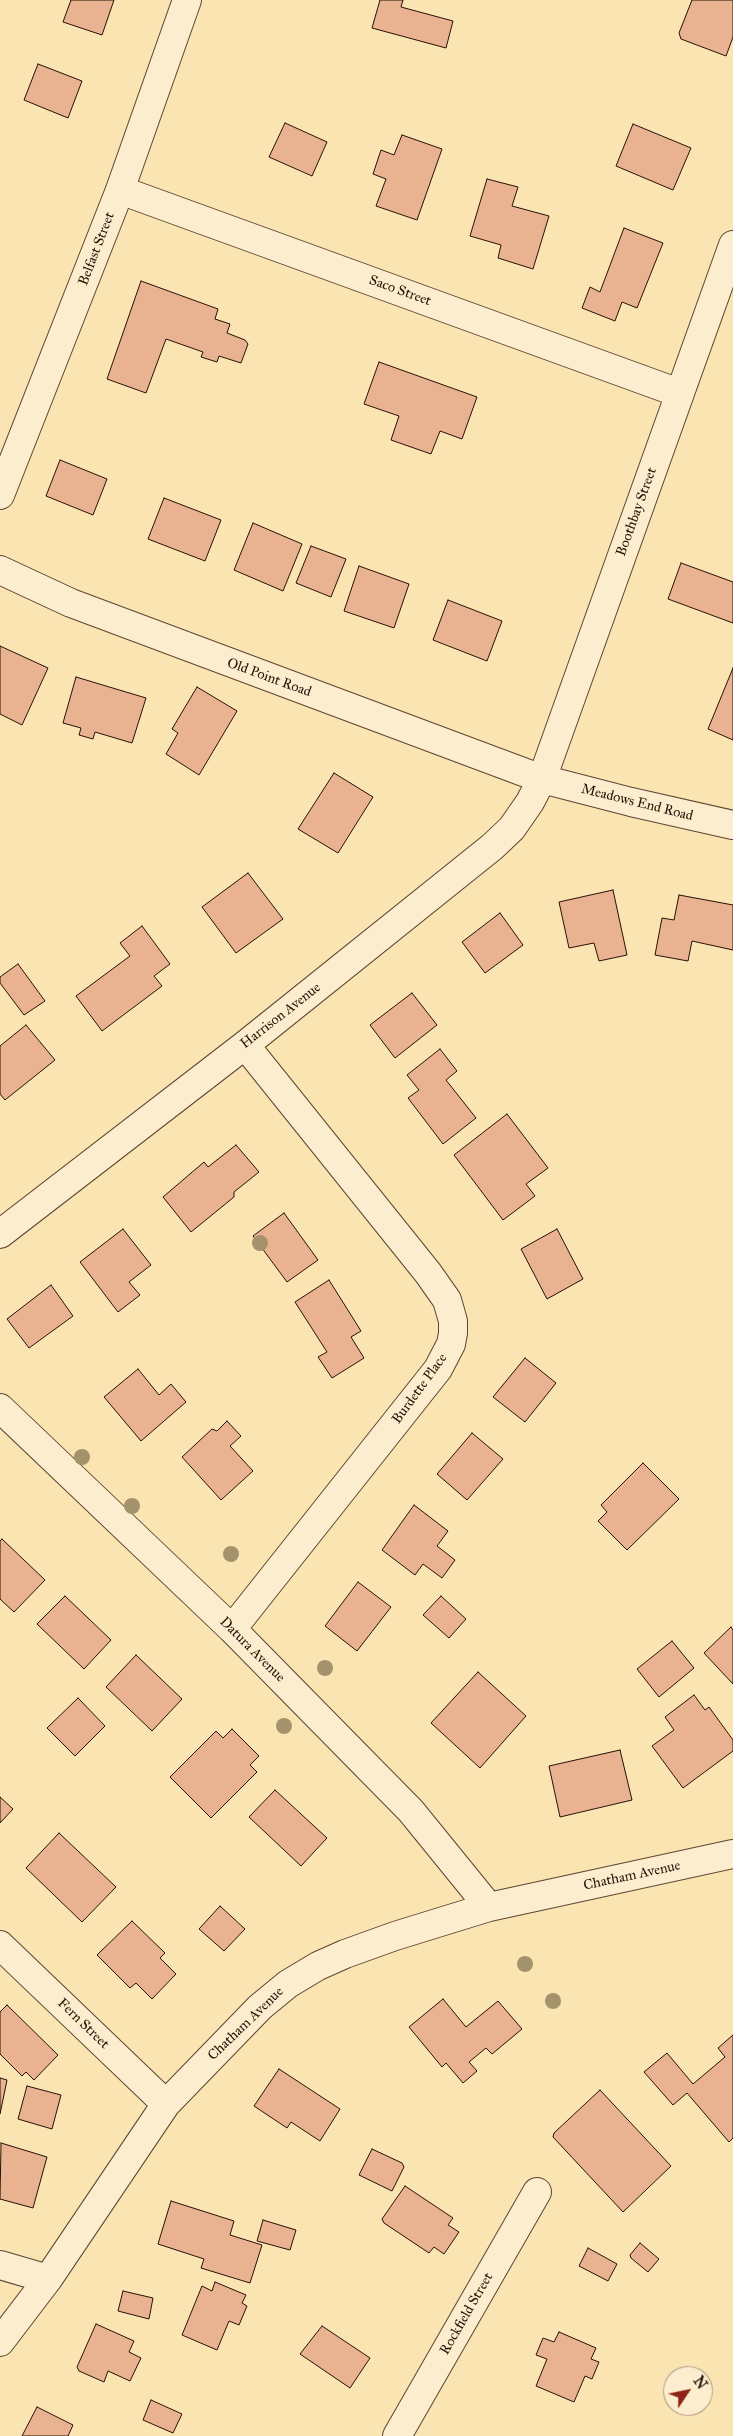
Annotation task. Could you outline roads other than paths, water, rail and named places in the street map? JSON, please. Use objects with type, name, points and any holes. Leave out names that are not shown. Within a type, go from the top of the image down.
[{"type":"street","name":"Belfast Street","points":[[0,495],[120,190],[187,0]]},
{"type":"street","name":"Saco Street","points":[[120,190],[679,393]]},
{"type":"street","name":"Boothbay Street","points":[[542,779],[733,244]]},
{"type":"street","name":"Old Point Road","points":[[0,570],[80,606],[542,779]]},
{"type":"street","name":"Meadows End Road","points":[[542,779],[631,802],[733,824]]},
{"type":"street","name":"Harrison Avenue","points":[[0,1234],[245,1045],[492,847],[512,828],[530,802],[542,779]]},
{"type":"street","name":"Burdette Place","points":[[232,1629],[438,1369],[448,1350],[453,1333],[453,1321],[447,1300],[428,1273],[245,1045]]},
{"type":"street","name":"Datura Avenue","points":[[0,1408],[232,1629],[412,1811],[489,1907]]},
{"type":"street","name":"Chatham Avenue","points":[[0,2342],[48,2279],[166,2104],[260,2006],[288,1984],[318,1966],[345,1954],[395,1936],[489,1907],[733,1854]]},
{"type":"street","name":"Fern Street","points":[[0,1945],[166,2104]]},
{"type":"street","name":"Rockfield Street","points":[[397,2436],[537,2192]]},
{"type":"street","points":[[0,2265],[48,2279]]}]
